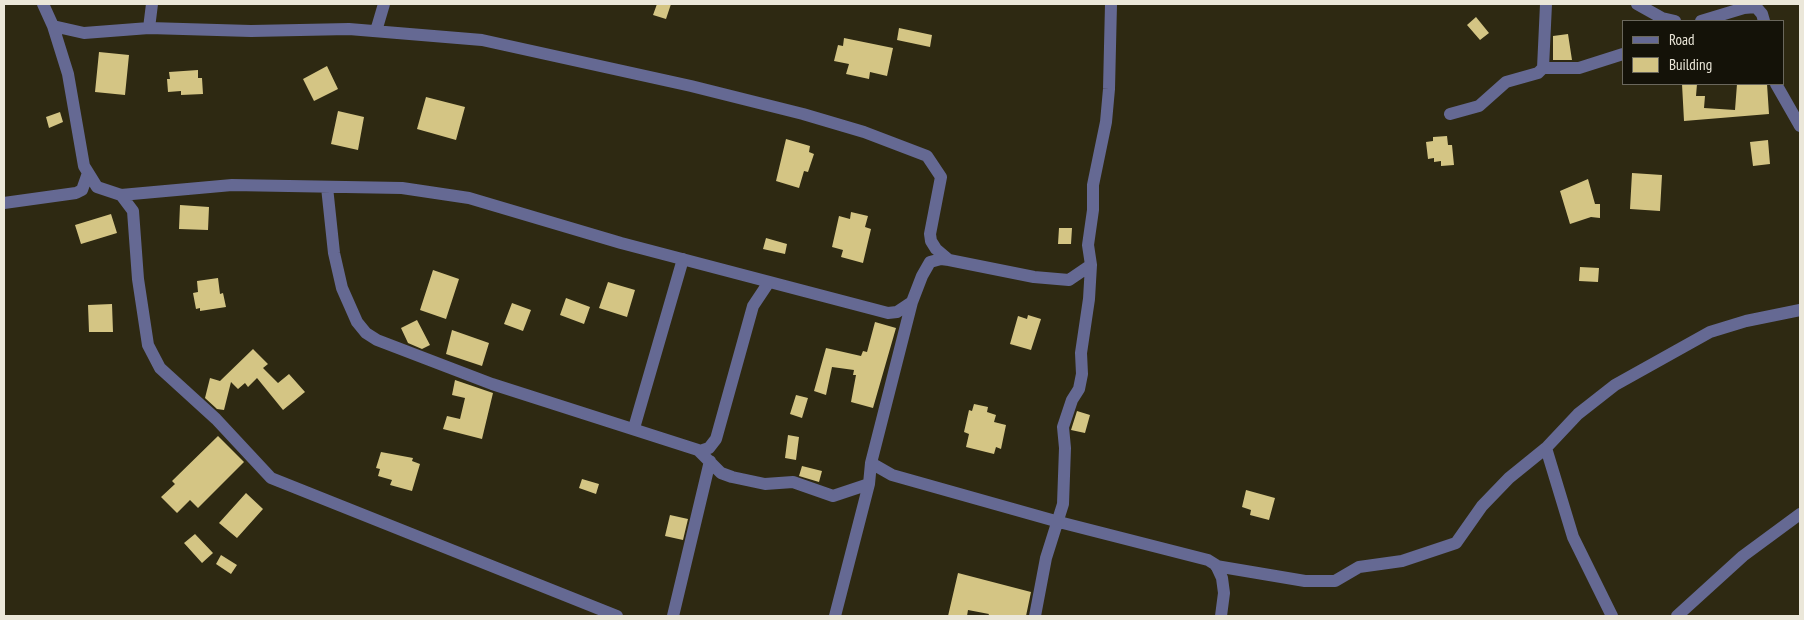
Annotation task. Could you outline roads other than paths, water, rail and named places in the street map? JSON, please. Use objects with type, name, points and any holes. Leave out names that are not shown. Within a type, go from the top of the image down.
[{"type":"street","points":[[42,4],[53,26],[68,74],[82,155],[88,173],[97,187],[121,195],[232,185],[402,188],[469,198],[683,259],[888,313],[898,312],[912,302]]},
{"type":"street","points":[[149,28],[152,4]]},
{"type":"street","points":[[376,31],[384,4]]},
{"type":"street","points":[[1035,616],[1046,558],[1059,522],[1063,504],[1063,427],[1072,400],[1079,389],[1082,374],[1081,353],[1090,290],[1091,265],[1088,245],[1094,210],[1093,185],[1106,122],[1109,89],[1111,4]]},
{"type":"street","points":[[1450,114],[1479,106],[1506,82],[1538,72],[1542,68],[1546,4]]},
{"type":"street","points":[[1637,4],[1662,18],[1670,20]]},
{"type":"street","points":[[1704,20],[1761,5],[1764,20]]},
{"type":"street","points":[[53,26],[84,33],[149,28],[251,31],[349,29],[482,40],[691,86],[846,126],[927,156],[941,177],[930,234],[936,249],[950,260]]},
{"type":"street","points":[[1542,68],[1579,68],[1622,54]]},
{"type":"street","points":[[1777,85],[1800,126]]},
{"type":"street","points":[[4,203],[76,193],[82,190],[88,173]]},
{"type":"street","points":[[327,187],[334,253],[342,288],[357,322],[366,333],[377,340],[492,384],[634,428],[700,451],[721,473],[732,477],[765,484],[793,482],[834,496],[869,484]]},
{"type":"street","points":[[121,195],[133,211],[138,279],[148,345],[160,368],[216,419],[271,478],[618,616]]},
{"type":"street","points":[[634,428],[683,259]]},
{"type":"street","points":[[835,616],[869,484],[871,463],[912,302],[922,276],[930,262],[941,259],[950,260],[1059,280],[1069,280],[1091,265]]},
{"type":"street","points":[[700,451],[709,448],[716,439],[753,306],[769,282]]},
{"type":"street","points":[[871,463],[892,475],[1059,522],[1208,560],[1216,566],[1305,581],[1334,581],[1359,567],[1402,561],[1456,543],[1482,506],[1510,478],[1546,448],[1578,414],[1615,385],[1710,332],[1746,321],[1800,310]]},
{"type":"street","points":[[1546,448],[1573,537],[1612,616]]},
{"type":"street","points":[[673,616],[710,461]]},
{"type":"street","points":[[1677,616],[1743,556],[1800,514]]},
{"type":"street","points":[[1216,566],[1224,593],[1221,616]]}]
